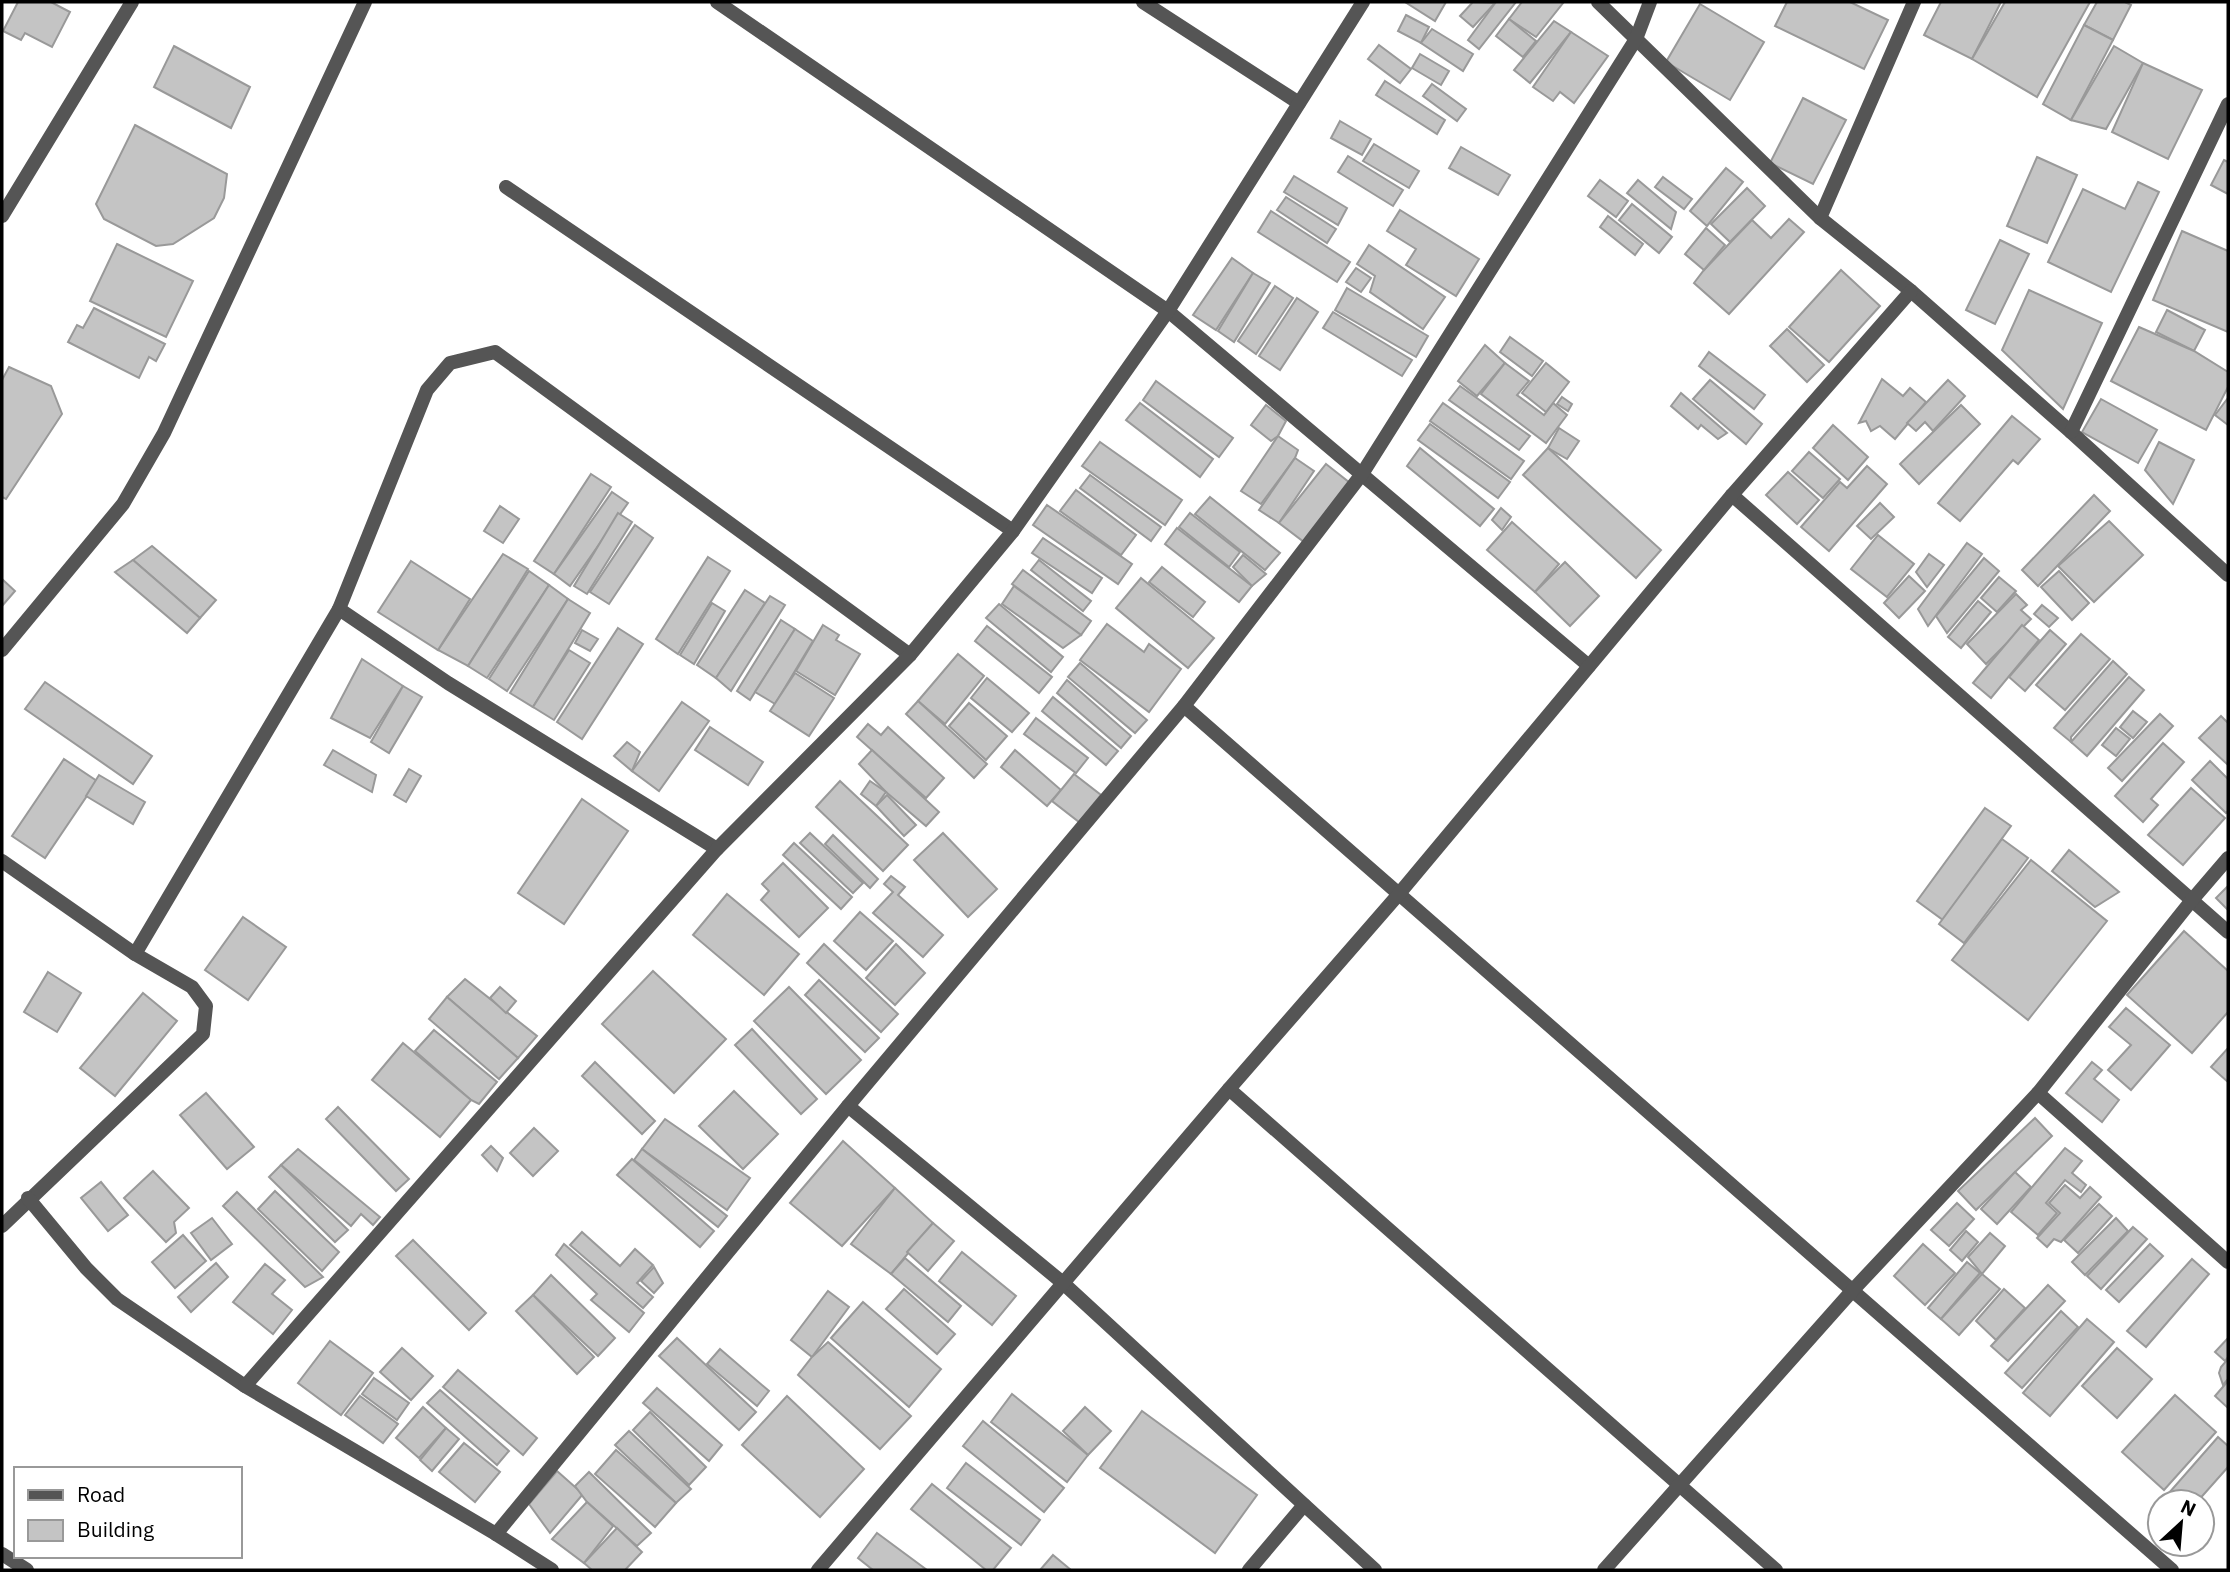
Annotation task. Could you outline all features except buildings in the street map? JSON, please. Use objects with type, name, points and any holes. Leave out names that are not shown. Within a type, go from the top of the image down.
[{"type":"street","points":[[2,216],[132,2]]},
{"type":"street","points":[[2,650],[123,504],[164,433],[365,2]]},
{"type":"street","points":[[717,2],[1168,311],[1589,666]]},
{"type":"street","points":[[1143,2],[1299,103]]},
{"type":"street","points":[[245,1386],[717,849],[911,655],[1013,531],[1168,311],[1363,2]]},
{"type":"street","points":[[1598,2],[1820,218],[1911,291],[2228,575]]},
{"type":"street","points":[[496,1534],[848,1106],[1184,705],[1362,474],[1636,39],[1650,2]]},
{"type":"street","points":[[1820,218],[1914,2]]},
{"type":"street","points":[[2071,432],[2228,104]]},
{"type":"street","points":[[506,187],[1013,531]]},
{"type":"street","points":[[818,1570],[1228,1089],[1398,895],[1732,495],[1911,291]]},
{"type":"street","points":[[135,954],[339,609],[427,390],[450,363],[495,352],[911,655]]},
{"type":"street","points":[[1732,495],[2228,932]]},
{"type":"street","points":[[339,609],[448,683],[717,849]]},
{"type":"street","points":[[1184,705],[2172,1570]]},
{"type":"street","points":[[1604,1570],[1852,1291],[2038,1093],[2228,858]]},
{"type":"street","points":[[2,861],[135,954],[192,987],[206,1006],[203,1034],[28,1198],[2,1226]]},
{"type":"street","points":[[1228,1089],[1776,1570]]},
{"type":"street","points":[[2038,1093],[2228,1262]]},
{"type":"street","points":[[848,1106],[1063,1283],[1375,1570]]},
{"type":"street","points":[[28,1198],[86,1268],[117,1299],[245,1386],[552,1570]]},
{"type":"street","points":[[1249,1570],[1304,1505]]},
{"type":"street","points":[[2,1554],[27,1570]]}]
